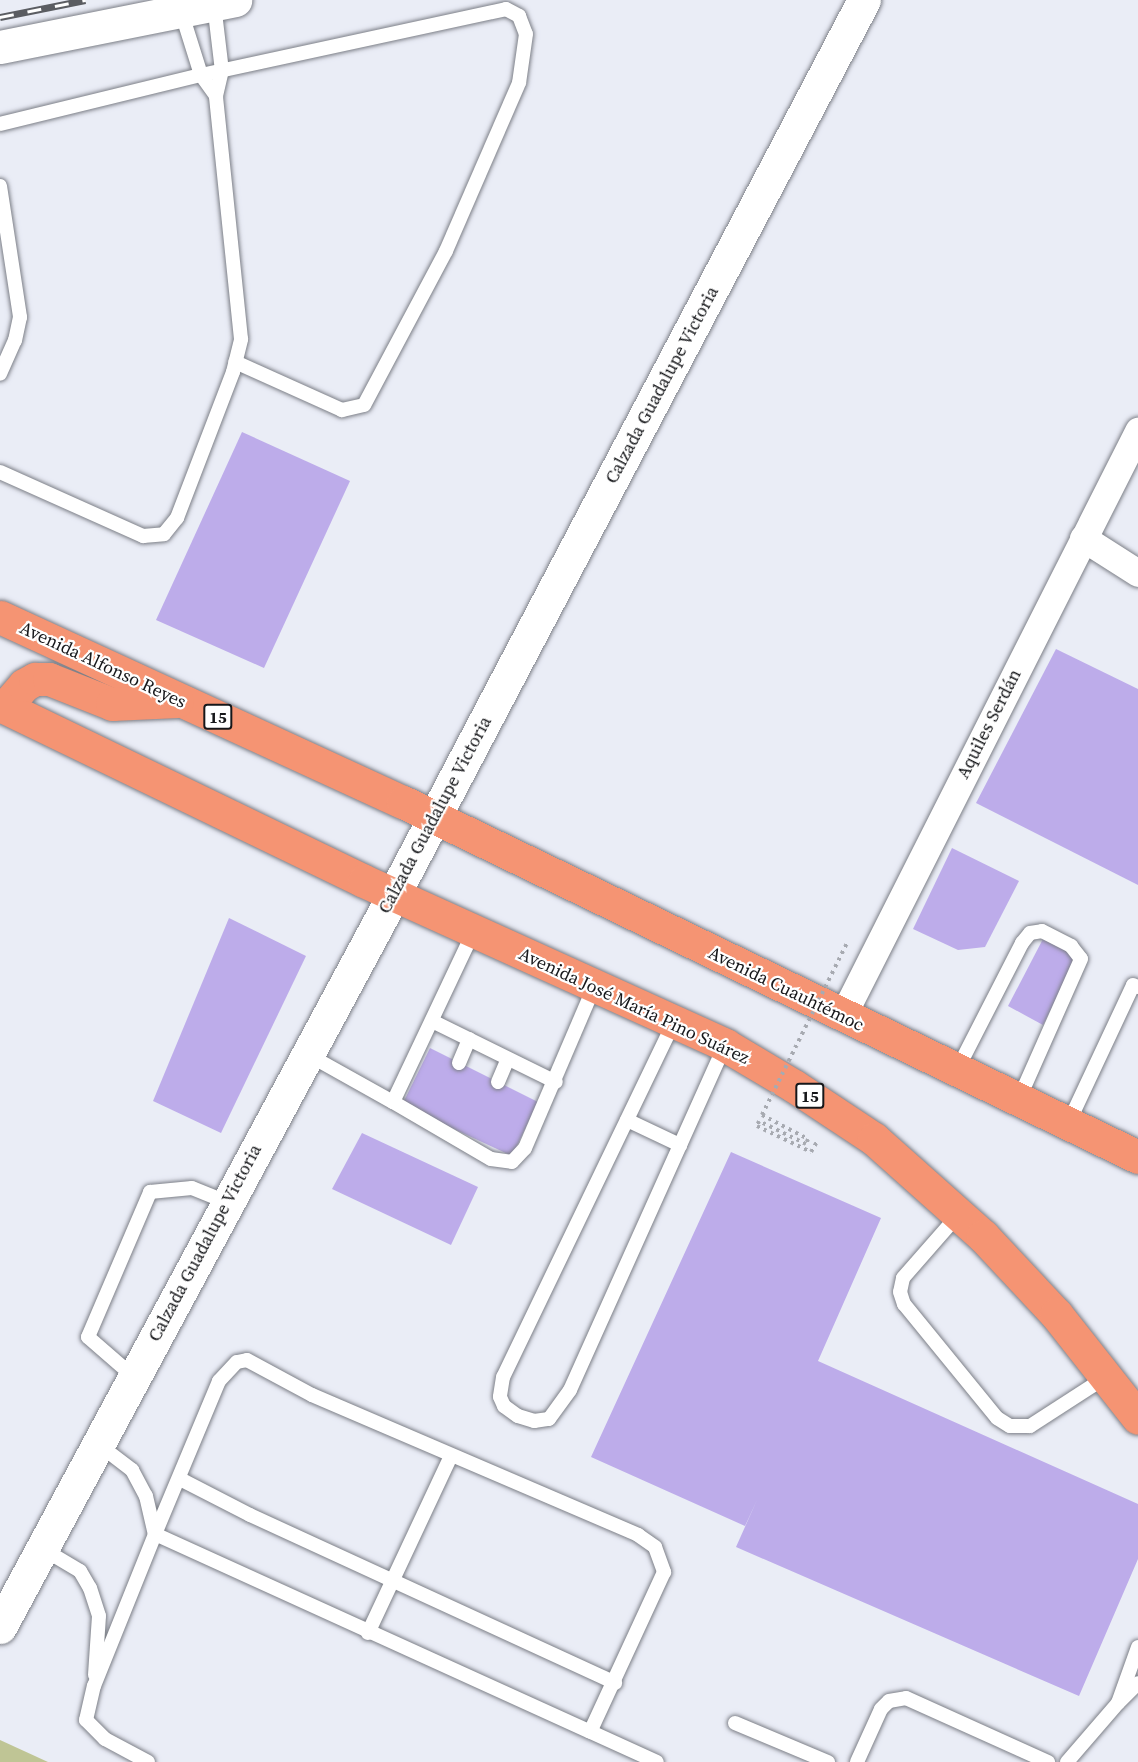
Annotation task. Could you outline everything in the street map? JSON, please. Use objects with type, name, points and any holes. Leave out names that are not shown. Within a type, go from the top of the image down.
[{"type":"highway","name":"Avenida Alfonso Reyes","points":[[0,617],[435,818]]},
{"type":"highway","points":[[2,710],[24,685],[35,679],[49,679],[112,704],[182,701]]},
{"type":"highway","name":"15","points":[[2,710],[394,894]]},
{"type":"highway","name":"Avenida Cuauhtémoc","points":[[435,818],[956,1072],[1137,1153]]},
{"type":"highway","name":"Avenida José María Pino Suárez","points":[[394,894],[725,1045],[874,1139],[959,1213],[1056,1314],[1138,1418]]},
{"type":"street","name":"Calzada Guadalupe Victoria","points":[[0,1627],[306,1053],[435,818],[864,0]]},
{"type":"street","points":[[0,47],[224,2]]},
{"type":"street","name":"Aquiles Serdán","points":[[842,1017],[1138,431]]},
{"type":"street","points":[[1083,538],[1138,573]]},
{"type":"lane","points":[[0,472],[143,537],[164,534],[177,518],[235,362],[241,339],[240,304],[216,96],[222,71],[224,2]]},
{"type":"lane","points":[[0,124],[201,75],[506,9],[519,16],[526,34],[519,83],[446,251],[364,405],[342,410],[235,362]]},
{"type":"lane","points":[[181,11],[201,75],[216,96]]},
{"type":"lane","points":[[0,186],[20,317],[15,340],[0,374]]},
{"type":"lane","points":[[393,1102],[474,931]]},
{"type":"lane","points":[[956,1072],[1022,943],[1030,933],[1042,931],[1071,946],[1081,959],[1018,1101]]},
{"type":"lane","points":[[1068,1124],[1133,985],[1138,987]]},
{"type":"lane","points":[[306,1053],[393,1102],[472,1142],[502,1162],[519,1157],[556,1082],[596,986]]},
{"type":"lane","points":[[432,1021],[556,1082]]},
{"type":"lane","points":[[674,1022],[503,1377],[500,1397],[504,1406],[518,1416],[542,1421],[561,1403],[725,1045]]},
{"type":"lane","points":[[459,1063],[469,1039]]},
{"type":"lane","points":[[498,1082],[508,1059]]},
{"type":"lane","points":[[627,1120],[680,1145]]},
{"type":"lane","points":[[134,1377],[88,1337],[150,1192],[192,1188],[227,1202]]},
{"type":"lane","points":[[959,1213],[903,1278],[900,1292],[904,1304],[997,1419],[1010,1426],[1030,1426],[1106,1377]]},
{"type":"lane","points":[[148,1762],[91,1729],[86,1720],[94,1686],[219,1381],[237,1362],[247,1360],[312,1395],[638,1535],[655,1547],[662,1560],[662,1580],[590,1732]]},
{"type":"lane","points":[[98,1444],[132,1470],[146,1496],[155,1534]]},
{"type":"lane","points":[[369,1633],[451,1456]]},
{"type":"lane","points":[[180,1479],[250,1515],[394,1579],[615,1683]]},
{"type":"lane","points":[[155,1534],[657,1762]]},
{"type":"lane","points":[[43,1549],[80,1571],[90,1588],[99,1616],[94,1686]]},
{"type":"lane","points":[[1118,1703],[1138,1647]]},
{"type":"lane","points":[[1067,1762],[1138,1683]]},
{"type":"lane","points":[[857,1762],[881,1709],[889,1701],[906,1698],[1048,1762]]},
{"type":"lane","points":[[735,1723],[828,1762]]},
{"type":"path","points":[[811,1152],[757,1126],[759,1121],[806,1143],[808,1139],[762,1115],[847,943]]},
{"type":"green space","points":[[0,1740],[48,1762],[0,1762]]},
{"type":"building","points":[[242,432],[350,481],[264,668],[156,620]]},
{"type":"building","points":[[1056,649],[1138,689],[1138,885],[976,803]]},
{"type":"building","points":[[952,848],[1019,881],[985,947],[958,950],[913,929]]},
{"type":"building","points":[[229,918],[306,956],[221,1133],[153,1101]]},
{"type":"building","points":[[1044,937],[1078,956],[1043,1025],[1008,1006]]},
{"type":"building","points":[[430,1048],[538,1102],[512,1156],[402,1105]]},
{"type":"building","points":[[362,1133],[478,1187],[451,1245],[332,1189]]},
{"type":"building","points":[[731,1152],[881,1218],[818,1361],[1138,1504],[1138,1559],[1079,1696],[736,1547],[757,1500],[745,1526],[591,1457]]},
{"type":"railway","points":[[0,17],[85,0]]}]
